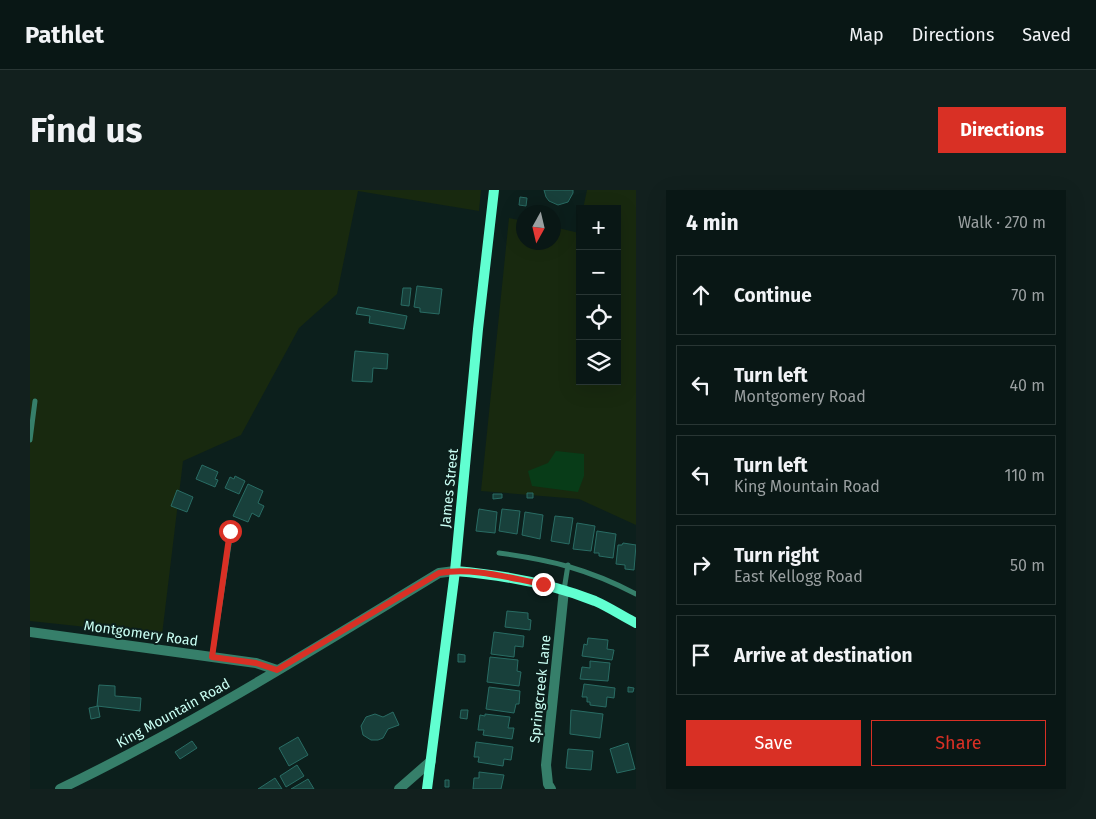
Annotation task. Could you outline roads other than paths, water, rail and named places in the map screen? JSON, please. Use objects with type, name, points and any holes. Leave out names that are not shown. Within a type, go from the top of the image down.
[{"type":"street","name":"James Street","points":[[427,789],[455,570],[478,329],[494,190]]},
{"type":"street","points":[[455,570],[543,584],[564,590],[596,602],[636,623]]},
{"type":"street","name":"King Mountain Road","points":[[60,789],[178,727],[439,573],[455,570]]},
{"type":"street","name":"Springcreek Lane","points":[[552,789],[548,784],[546,765],[564,590]]},
{"type":"street","name":"Montgomery Road","points":[[30,632],[256,663],[277,670]]},
{"type":"street","points":[[399,789],[431,761]]},
{"type":"lane","points":[[30,440],[35,401]]},
{"type":"lane","points":[[212,657],[230,531]]},
{"type":"lane","points":[[499,553],[543,559],[568,565],[589,572],[636,594]]},
{"type":"lane","points":[[564,590],[568,565]]}]
